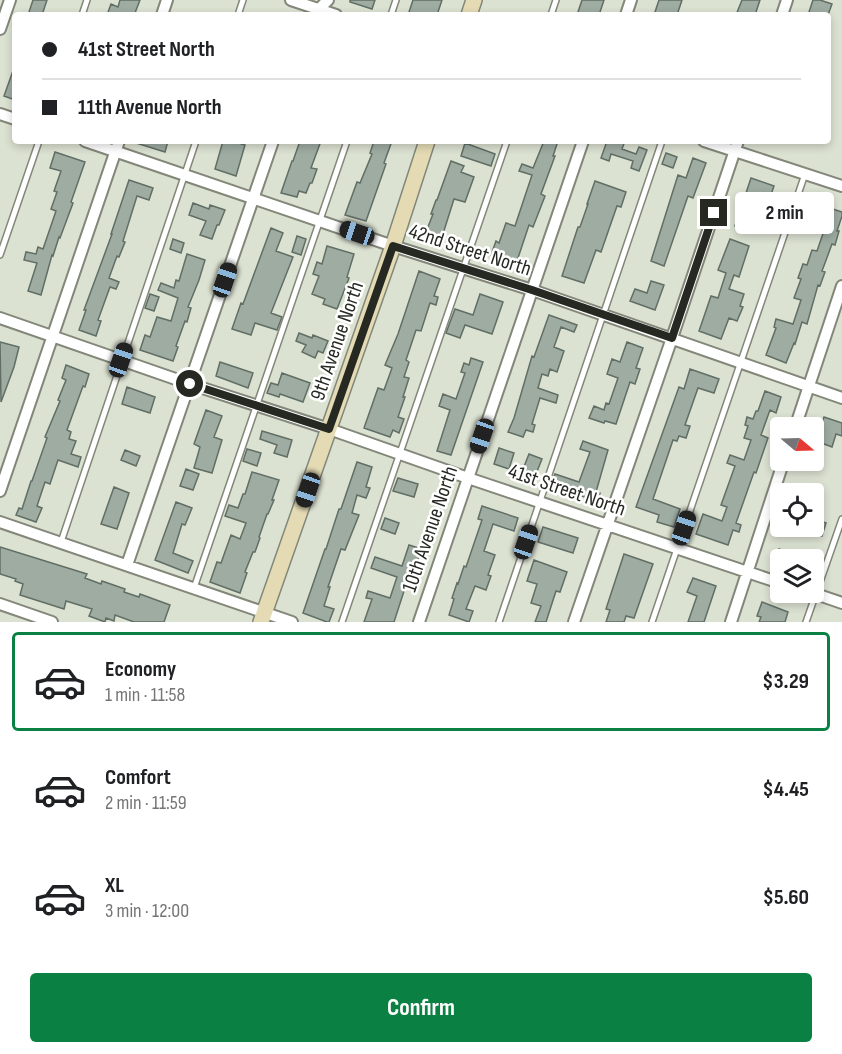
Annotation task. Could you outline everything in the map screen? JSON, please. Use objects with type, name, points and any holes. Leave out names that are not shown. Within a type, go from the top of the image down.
[{"type":"street","points":[[0,29],[10,0]]},
{"type":"street","points":[[291,0],[318,8],[328,0]]},
{"type":"street","points":[[128,565],[272,144]]},
{"type":"street","name":"9th Avenue North","points":[[263,617],[393,246],[426,144]]},
{"type":"street","name":"10th Avenue North","points":[[419,622],[582,144]]},
{"type":"street","points":[[0,491],[117,146]]},
{"type":"street","name":"42nd Street North","points":[[117,146],[184,174],[253,198],[532,290],[842,398]]},
{"type":"street","points":[[574,622],[736,146],[805,174],[842,186]]},
{"type":"street","points":[[799,417],[842,286]]},
{"type":"street","name":"41st Street North","points":[[0,318],[770,580]]},
{"type":"street","points":[[731,622],[780,471]]},
{"type":"street","points":[[0,522],[194,588],[263,617],[292,622]]},
{"type":"street","points":[[824,597],[842,603]]},
{"type":"street","points":[[0,604],[52,622]]},
{"type":"lane","points":[[0,255],[38,144]]},
{"type":"lane","points":[[61,542],[195,144]]},
{"type":"lane","points":[[194,588],[347,144]]},
{"type":"lane","points":[[342,622],[506,144]]},
{"type":"lane","points":[[499,622],[661,144]]},
{"type":"lane","points":[[652,622],[805,174]]},
{"type":"lane","points":[[824,565],[842,519]]},
{"type":"lane","points":[[806,622],[811,603]]},
{"type":"building","points":[[33,0],[47,0],[43,12],[29,12]]},
{"type":"building","points":[[120,0],[140,0],[135,12],[108,12],[111,4],[118,7]]},
{"type":"building","points":[[350,0],[375,0],[372,9],[350,2]]},
{"type":"building","points":[[413,0],[442,0],[438,12],[409,12]]},
{"type":"building","points":[[582,0],[604,0],[600,12],[578,12]]},
{"type":"building","points":[[659,0],[682,0],[678,12],[655,12]]},
{"type":"building","points":[[742,0],[760,0],[756,12],[737,12]]},
{"type":"building","points":[[813,0],[832,4],[829,12],[809,12]]},
{"type":"building","points":[[12,74],[12,99],[4,96]]},
{"type":"building","points":[[139,144],[167,144],[165,152]]},
{"type":"building","points":[[222,144],[245,145],[236,176],[215,169]]},
{"type":"building","points":[[299,144],[320,144],[311,168],[317,169],[312,183],[306,193],[299,191],[297,197],[281,193]]},
{"type":"building","points":[[373,144],[391,144],[366,221],[345,215],[357,182],[360,183],[372,154],[370,153]]},
{"type":"building","points":[[465,144],[495,154],[491,166],[461,156]]},
{"type":"building","points":[[543,144],[557,144],[541,194],[545,196],[533,227],[529,225],[516,264],[491,255],[496,241],[499,243],[506,223],[515,226],[532,175],[519,171],[522,164],[533,168]]},
{"type":"building","points":[[606,144],[624,144],[622,149],[636,154],[639,147],[647,150],[639,171],[631,168],[633,161],[611,154],[609,161],[601,158]]},
{"type":"building","points":[[55,152],[85,162],[71,202],[73,203],[52,255],[41,295],[28,291],[37,263],[24,260],[26,252],[36,254],[38,247],[43,249],[56,211],[51,209],[61,171],[50,168]]},
{"type":"building","points":[[666,153],[677,157],[673,168],[662,164]]},
{"type":"building","points":[[693,158],[706,163],[693,198],[688,196],[664,266],[651,261],[678,175],[686,178]]},
{"type":"building","points":[[451,161],[464,166],[461,172],[474,177],[465,202],[454,199],[442,237],[426,232]]},
{"type":"building","points":[[751,178],[774,186],[764,215],[770,217],[766,229],[751,224],[749,231],[735,226]]},
{"type":"building","points":[[129,180],[153,188],[149,200],[137,196],[123,241],[125,242],[109,278],[119,282],[116,289],[110,287],[98,320],[101,321],[96,336],[79,330]]},
{"type":"building","points":[[595,181],[626,192],[621,207],[617,206],[601,252],[596,250],[584,283],[562,276]]},
{"type":"building","points":[[193,203],[209,209],[210,205],[225,210],[212,239],[200,235],[206,221],[189,215]]},
{"type":"building","points":[[815,203],[842,212],[842,216],[835,245],[832,244],[822,271],[825,272],[820,286],[818,285],[807,324],[802,322],[786,363],[766,355],[776,328],[774,327],[776,319],[793,324],[801,300],[794,298],[801,279],[798,278],[803,264],[807,265],[812,250],[817,251],[827,222],[811,217]]},
{"type":"building","points":[[271,228],[283,233],[276,251],[293,257],[271,313],[282,317],[277,330],[255,323],[251,335],[232,329]]},
{"type":"building","points":[[297,236],[306,239],[301,255],[292,252]]},
{"type":"building","points":[[173,239],[184,243],[181,253],[170,249]]},
{"type":"building","points":[[730,239],[749,246],[739,277],[734,275],[729,289],[744,294],[740,306],[743,307],[737,321],[729,318],[721,339],[699,331],[711,296],[718,298],[726,273],[718,270]]},
{"type":"building","points":[[327,246],[354,254],[347,277],[349,278],[337,309],[323,304],[325,299],[312,294],[319,276],[313,274],[317,262],[322,264]]},
{"type":"building","points":[[187,254],[205,260],[188,307],[191,308],[176,346],[178,347],[173,361],[140,350],[145,335],[150,337],[157,317],[171,321],[178,298],[158,290],[161,283],[174,288],[176,280],[179,281]]},
{"type":"building","points":[[419,271],[440,279],[434,296],[438,297],[436,305],[430,303],[421,331],[416,330],[406,360],[409,362],[404,377],[409,378],[398,417],[404,419],[399,433],[393,430],[390,437],[364,428],[378,388],[384,390],[392,368],[385,365]]},
{"type":"building","points":[[651,281],[664,285],[655,310],[630,301],[635,289],[647,293]]},
{"type":"building","points":[[150,294],[159,297],[154,311],[145,308]]},
{"type":"building","points":[[480,294],[503,302],[492,334],[465,325],[460,338],[446,333],[455,309],[473,315]]},
{"type":"building","points":[[549,315],[577,325],[574,332],[561,327],[554,347],[564,351],[557,372],[550,369],[548,376],[542,374],[538,388],[558,395],[556,403],[540,398],[532,424],[535,425],[533,432],[526,430],[523,437],[508,432],[532,356],[534,357]]},
{"type":"building","points":[[299,333],[328,341],[323,353],[318,351],[315,358],[302,352],[306,345],[296,341]]},
{"type":"building","points":[[0,342],[19,347],[1,402]]},
{"type":"building","points":[[627,342],[643,348],[636,368],[640,369],[635,384],[630,382],[616,424],[589,418],[594,406],[604,410],[606,403],[609,404],[618,378],[607,374],[612,359],[620,362]]},
{"type":"building","points":[[471,358],[483,362],[451,455],[437,451],[450,410],[439,406],[443,394],[456,399],[465,373],[461,372],[464,363],[469,365]]},
{"type":"building","points":[[220,362],[253,373],[248,388],[216,376]]},
{"type":"building","points":[[66,365],[89,374],[67,430],[71,432],[69,439],[76,441],[71,454],[81,457],[78,467],[58,460],[50,484],[45,482],[37,506],[42,508],[36,522],[16,515],[19,508],[22,509],[47,438],[45,437],[60,401],[58,400],[66,380],[62,378]]},
{"type":"building","points":[[690,369],[719,379],[714,393],[698,388],[685,425],[690,426],[686,438],[679,436],[677,441],[673,440],[653,499],[680,509],[674,527],[657,522],[659,515],[636,507],[679,387],[684,389]]},
{"type":"building","points":[[282,373],[310,383],[303,402],[280,394],[279,397],[267,393],[271,383],[278,385]]},
{"type":"building","points":[[127,387],[155,397],[150,413],[122,404]]},
{"type":"building","points":[[765,391],[781,397],[776,413],[770,410],[761,435],[768,438],[736,523],[741,525],[739,532],[733,530],[728,545],[696,534],[703,514],[722,521],[727,507],[721,505],[735,466],[727,463],[730,455],[744,460],[751,440],[744,438],[748,426],[745,425],[747,417],[753,419]]},
{"type":"building","points":[[206,410],[222,416],[214,437],[222,440],[212,473],[194,468],[200,447],[194,444]]},
{"type":"building","points":[[824,417],[842,423],[842,436],[836,434],[832,447],[824,444]]},
{"type":"building","points":[[262,431],[292,440],[287,457],[274,453],[277,445],[260,439]]},
{"type":"building","points":[[583,441],[608,450],[596,492],[600,493],[598,501],[550,486],[555,474],[579,482],[590,452],[580,449]]},
{"type":"building","points":[[499,448],[514,453],[509,469],[494,464]]},
{"type":"building","points":[[247,449],[261,453],[257,466],[243,461]]},
{"type":"building","points":[[125,450],[140,456],[136,466],[121,460]]},
{"type":"building","points":[[529,454],[542,459],[534,479],[521,474]]},
{"type":"building","points":[[357,462],[372,467],[366,487],[370,488],[366,498],[357,495],[352,513],[359,515],[345,550],[341,549],[328,587],[330,587],[324,606],[334,609],[327,622],[303,613]]},
{"type":"building","points":[[186,469],[199,474],[193,490],[180,486]]},
{"type":"building","points":[[252,472],[279,480],[255,552],[245,572],[247,573],[240,593],[210,582],[217,562],[221,563],[231,535],[240,539],[246,523],[225,516],[229,505],[238,508]]},
{"type":"building","points":[[398,478],[418,484],[414,497],[393,491]]},
{"type":"building","points":[[114,487],[129,493],[117,529],[101,524]]},
{"type":"building","points":[[176,502],[192,508],[185,525],[182,524],[173,553],[193,561],[188,573],[155,560]]},
{"type":"building","points":[[482,506],[518,518],[514,531],[493,524],[484,551],[495,555],[488,575],[491,576],[486,590],[475,586],[466,609],[473,611],[469,622],[449,615],[457,583],[464,566],[466,567],[482,520],[478,519]]},
{"type":"building","points":[[385,518],[399,523],[395,534],[381,529]]},
{"type":"building","points":[[543,527],[578,538],[573,553],[538,542]]},
{"type":"building","points":[[409,545],[422,549],[407,588],[405,588],[394,622],[364,622],[372,599],[366,598],[368,591],[390,598],[397,577],[371,568],[375,557],[402,566]]},
{"type":"building","points":[[0,547],[87,574],[85,578],[125,589],[124,592],[139,597],[140,594],[170,605],[164,622],[134,622],[115,615],[114,621],[106,618],[105,622],[89,616],[92,609],[66,601],[64,609],[20,595],[23,584],[0,574]]},
{"type":"building","points":[[624,554],[653,564],[634,618],[626,616],[624,622],[606,622],[610,610],[606,609]]},
{"type":"building","points":[[534,560],[567,572],[560,592],[556,591],[546,622],[535,622],[541,606],[531,603],[537,584],[527,581]]},
{"type":"building","points":[[693,578],[716,586],[704,622],[688,622],[697,596],[687,592]]},
{"type":"building","points":[[762,602],[788,612],[785,622],[759,622],[761,617],[757,616]]},
{"type":"route","points":[[190,384],[329,429],[393,246],[672,338],[714,213]]}]
